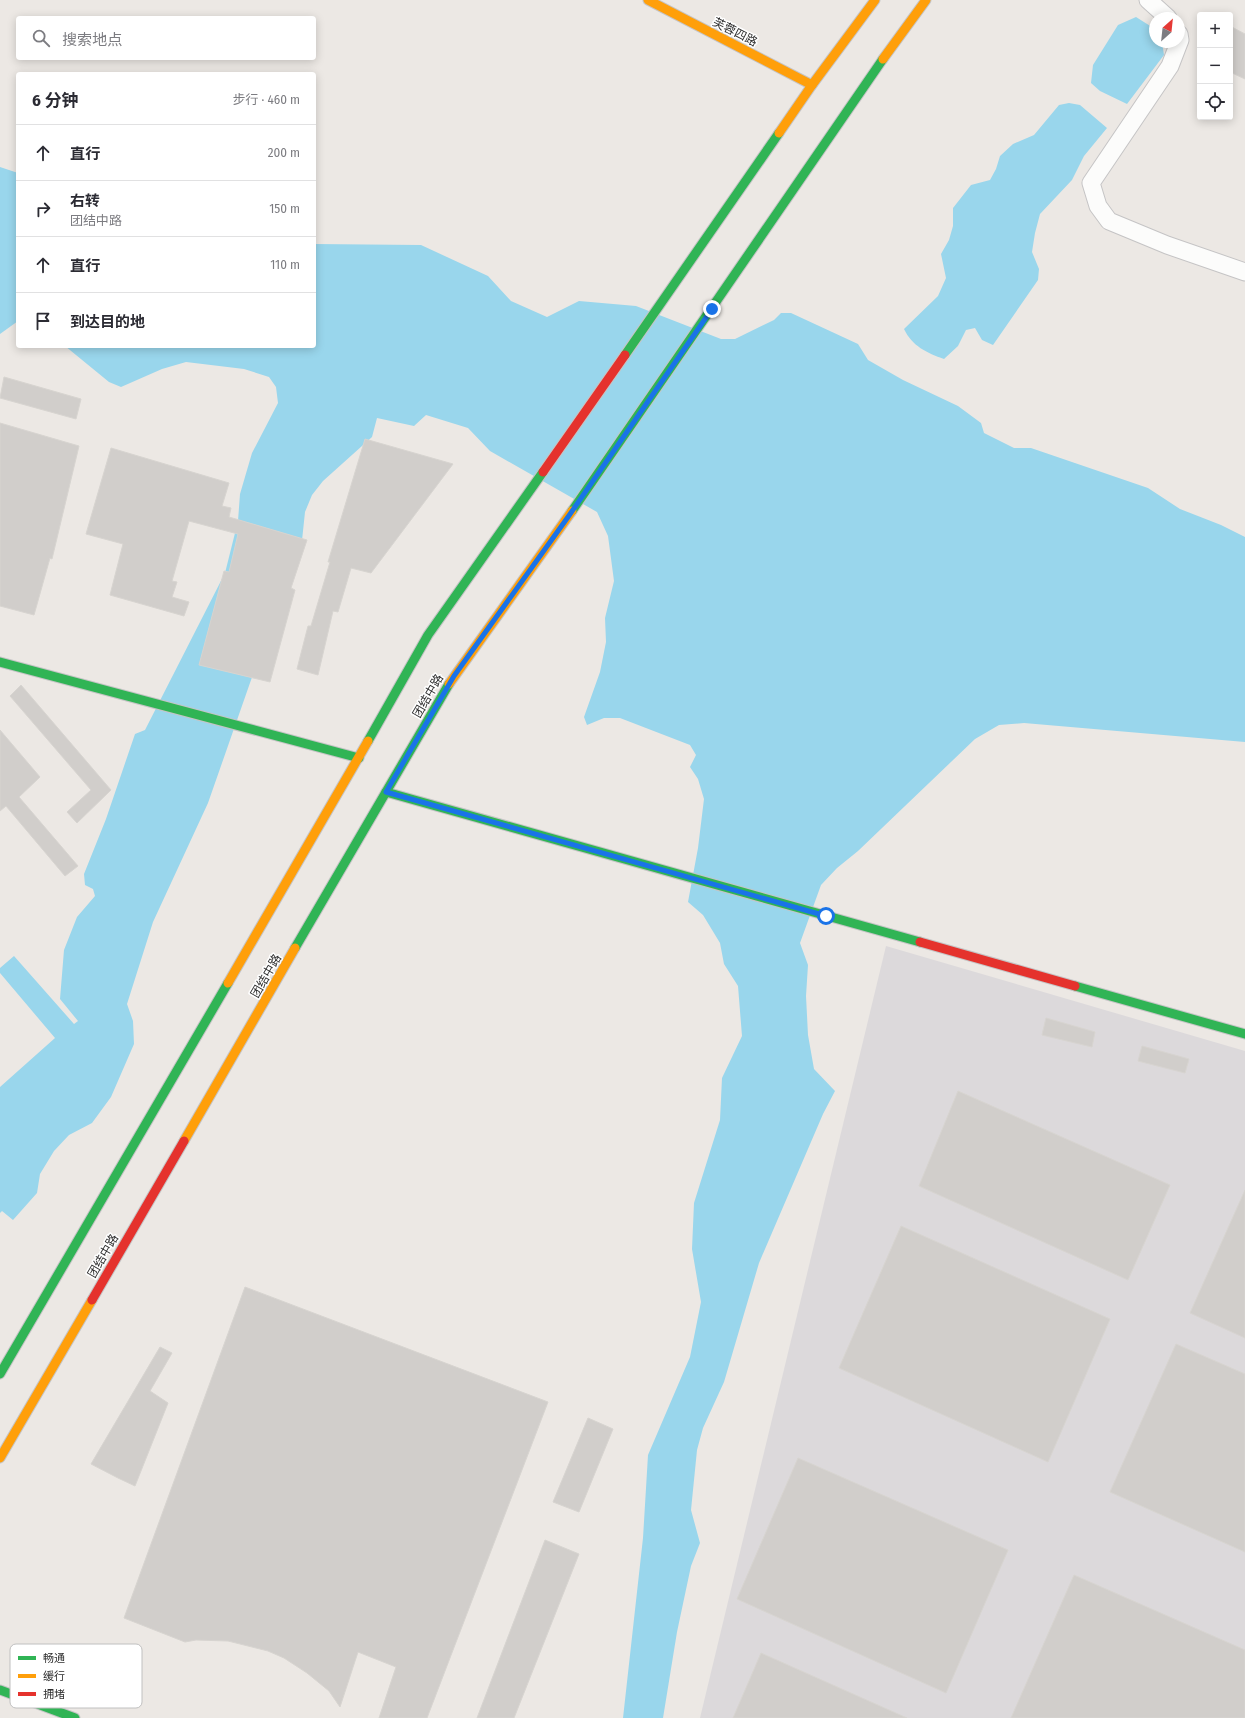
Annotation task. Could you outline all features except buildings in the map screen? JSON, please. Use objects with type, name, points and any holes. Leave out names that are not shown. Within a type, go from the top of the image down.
[{"type":"main road","name":"芙蓉四路","points":[[648,0],[812,85]]},
{"type":"main road","points":[[0,1374],[359,758],[428,635],[676,283],[812,85],[875,0]]},
{"type":"main road","name":"团结中路","points":[[0,1458],[454,676],[568,517],[874,71],[926,0]]},
{"type":"main road","points":[[0,662],[359,758]]},
{"type":"main road","points":[[386,792],[1245,1034]]},
{"type":"main road","points":[[0,1690],[10,1694]]},
{"type":"main road","points":[[48,1708],[75,1718]]},
{"type":"street","points":[[1148,0],[1161,12]]},
{"type":"street","points":[[1177,48],[1170,66],[1091,183],[1098,206],[1109,221],[1167,245],[1245,272]]},
{"type":"shaded area","points":[[886,946],[1245,1051],[1245,1718],[700,1718]]},
{"type":"water","points":[[1136,17],[1149,25],[1149,48],[1163,48],[1164,55],[1127,104],[1100,91],[1091,83],[1093,65],[1118,25]]},
{"type":"water","points":[[1069,103],[1080,105],[1107,128],[1084,156],[1072,180],[1040,214],[1032,252],[1039,269],[1038,280],[993,345],[982,340],[975,328],[966,330],[958,346],[944,359],[926,351],[911,340],[904,329],[938,296],[946,278],[941,254],[949,240],[953,226],[953,208],[971,185],[990,180],[996,169],[1000,156],[1013,144],[1034,135],[1059,105]]},
{"type":"water","points":[[0,167],[16,172],[16,322],[0,334]]},
{"type":"water","points":[[316,244],[421,245],[488,276],[511,301],[547,317],[579,301],[636,306],[721,339],[735,339],[774,320],[781,313],[791,313],[858,344],[868,360],[903,380],[958,406],[981,423],[984,433],[1014,448],[1031,448],[1148,488],[1180,509],[1221,525],[1245,537],[1245,742],[1024,723],[999,725],[975,739],[858,851],[837,868],[821,885],[800,943],[808,965],[806,996],[808,1035],[814,1069],[835,1091],[823,1114],[759,1263],[724,1382],[703,1428],[697,1450],[691,1510],[700,1543],[691,1566],[677,1632],[663,1718],[623,1718],[643,1538],[648,1455],[690,1357],[701,1302],[692,1249],[694,1203],[720,1120],[722,1078],[742,1036],[738,986],[724,964],[720,943],[703,915],[688,902],[698,848],[704,799],[698,779],[690,767],[696,755],[690,745],[620,718],[604,718],[587,725],[584,717],[600,672],[606,642],[605,618],[614,581],[608,536],[597,512],[490,451],[468,428],[426,415],[414,426],[377,418],[372,437],[323,481],[312,495],[305,512],[301,550],[257,663],[208,803],[153,922],[127,1004],[133,1021],[134,1044],[111,1097],[92,1123],[69,1135],[54,1151],[40,1174],[37,1193],[13,1220],[2,1211],[0,1213],[0,1087],[55,1038],[0,973],[0,968],[14,956],[74,1024],[78,1021],[60,999],[64,950],[77,917],[95,896],[93,889],[85,885],[84,874],[106,819],[135,734],[145,730],[225,573],[238,521],[240,494],[252,453],[278,403],[276,387],[269,377],[244,369],[186,362],[162,369],[121,387],[109,382],[67,348],[316,348]]},
{"type":"traffic: fast","points":[[572,511],[883,59]]},
{"type":"traffic: fast","points":[[625,355],[779,133]]},
{"type":"traffic: fast","points":[[368,741],[428,635],[543,472]]},
{"type":"traffic: fast","points":[[0,662],[359,758]]},
{"type":"traffic: fast","points":[[295,948],[449,684]]},
{"type":"traffic: fast","points":[[386,792],[920,942]]},
{"type":"traffic: fast","points":[[0,1374],[228,983]]},
{"type":"traffic: fast","points":[[1075,986],[1245,1034]]},
{"type":"traffic: fast","points":[[0,1690],[10,1694]]},
{"type":"traffic: fast","points":[[48,1708],[75,1718]]},
{"type":"traffic: slow","points":[[648,0],[812,85]]},
{"type":"traffic: slow","points":[[779,133],[812,85],[875,0]]},
{"type":"traffic: slow","points":[[883,59],[926,0]]},
{"type":"traffic: slow","points":[[449,684],[572,511]]},
{"type":"traffic: slow","points":[[228,983],[368,741]]},
{"type":"traffic: slow","points":[[184,1141],[295,948]]},
{"type":"traffic: slow","points":[[0,1458],[92,1300]]},
{"type":"traffic: jam","points":[[543,472],[625,355]]},
{"type":"traffic: jam","points":[[920,942],[1075,986]]},
{"type":"traffic: jam","points":[[92,1300],[184,1141]]},
{"type":"route","points":[[712,309],[568,517],[454,676],[386,792],[826,916]]}]
